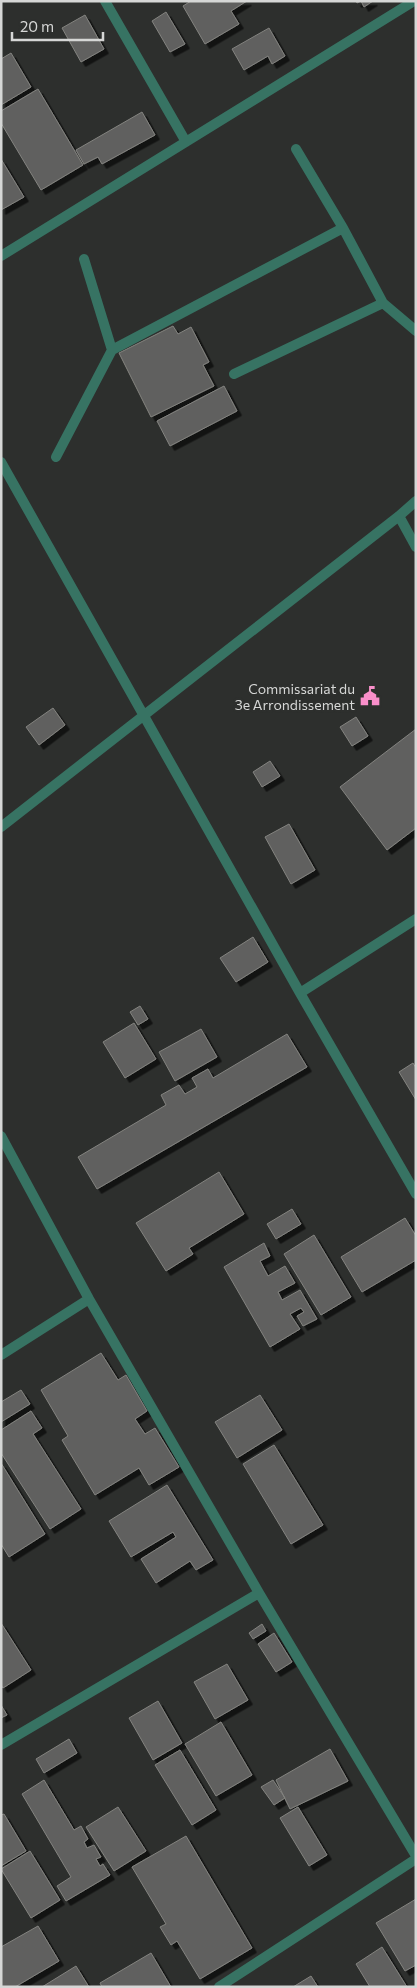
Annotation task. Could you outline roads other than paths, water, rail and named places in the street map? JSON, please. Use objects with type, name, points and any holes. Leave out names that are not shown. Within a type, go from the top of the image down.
[{"type":"street","points":[[105,1],[186,142]]},
{"type":"street","points":[[1,256],[414,1]]},
{"type":"street","points":[[296,149],[343,228],[383,303],[416,331]]},
{"type":"street","points":[[56,457],[112,350],[343,228]]},
{"type":"street","points":[[84,259],[112,350]]},
{"type":"street","points":[[234,374],[383,303]]},
{"type":"street","points":[[1,462],[300,993],[416,1194]]},
{"type":"street","points":[[1,826],[416,501]]},
{"type":"street","points":[[399,516],[416,547]]},
{"type":"street","points":[[300,993],[416,919]]},
{"type":"street","points":[[1,1136],[89,1299],[416,1858],[219,1987]]},
{"type":"street","points":[[1,1355],[89,1299]]},
{"type":"street","points":[[1,1745],[259,1592]]},
{"type":"place","name":"Commissariat du 3e Arrondissement","points":[[370,696]]}]
